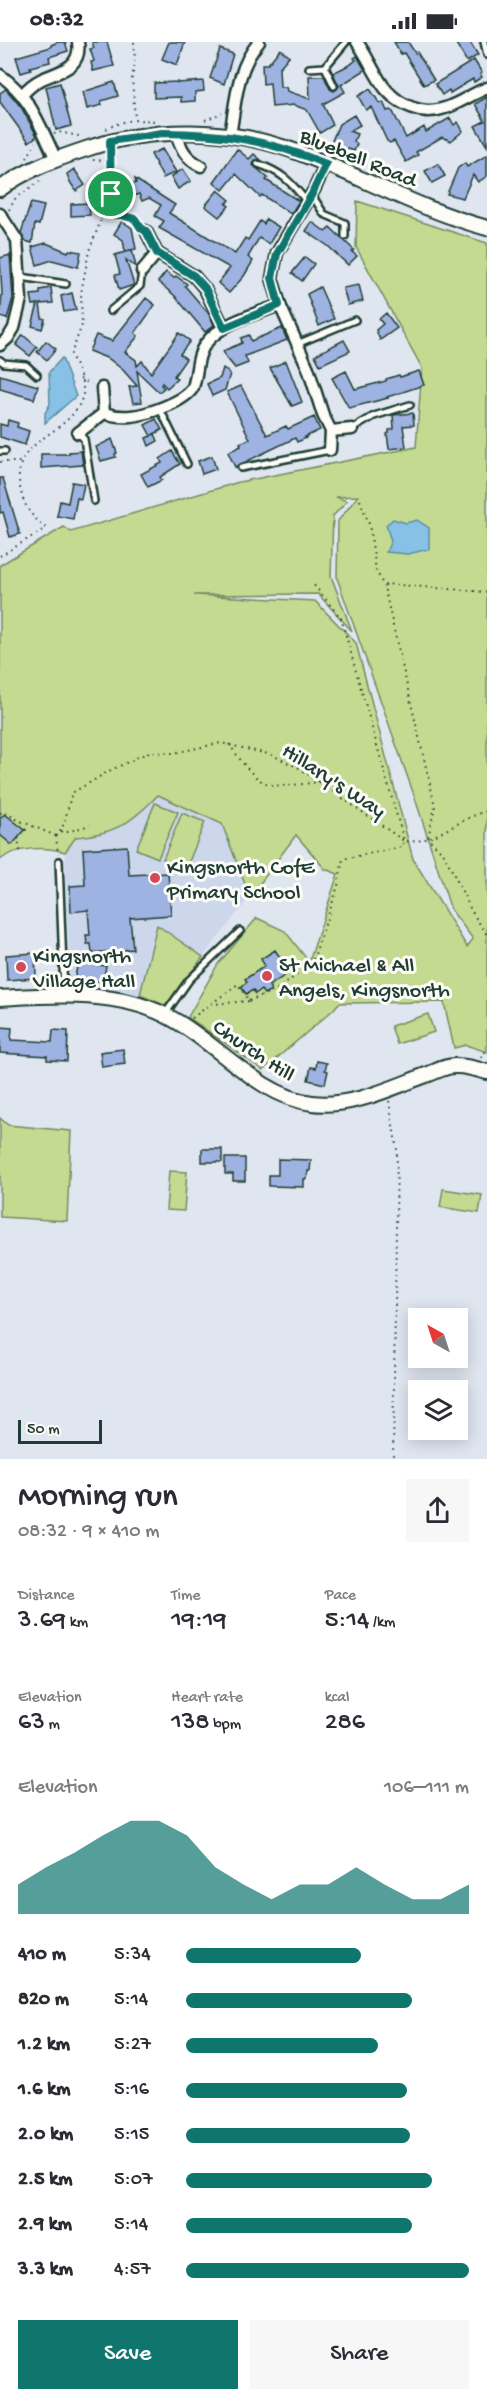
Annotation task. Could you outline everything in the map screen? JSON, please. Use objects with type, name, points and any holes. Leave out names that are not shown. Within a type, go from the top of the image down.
[{"type":"street","points":[[23,94],[38,81],[71,67],[79,53],[78,42]]},
{"type":"street","points":[[230,135],[241,70],[259,42]]},
{"type":"street","points":[[357,42],[389,95],[398,102],[418,110],[429,112],[443,109],[487,88]]},
{"type":"street","points":[[0,75],[23,94],[35,112],[56,159]]},
{"type":"street","points":[[176,133],[182,151],[191,161],[201,166]]},
{"type":"street","name":"Bluebell Road","points":[[0,189],[56,159],[110,141],[144,135],[176,133],[230,135],[295,151],[435,210],[487,228]]},
{"type":"street","points":[[326,164],[309,198],[285,236],[273,266],[274,288],[279,305],[308,368],[331,431],[330,450]]},
{"type":"street","points":[[0,345],[8,338],[18,316],[21,299],[21,277],[16,255],[17,240],[2,217]]},
{"type":"street","points":[[146,231],[157,253],[194,276],[205,288],[224,328]]},
{"type":"street","points":[[142,271],[157,253]]},
{"type":"street","points":[[104,413],[134,416],[177,401],[191,391],[200,355],[206,343],[224,328],[279,305]]},
{"type":"street","points":[[102,388],[104,413]]},
{"type":"street","points":[[78,433],[104,413]]},
{"type":"street","points":[[331,431],[352,429]]},
{"type":"street","name":"Church Hill","points":[[0,998],[64,995],[119,1000],[165,1014],[257,1080],[292,1098],[310,1103],[331,1104],[388,1089],[454,1065],[487,1072]]},
{"type":"lane","points":[[309,68],[325,67],[346,42]]},
{"type":"lane","points":[[484,42],[487,55]]},
{"type":"lane","points":[[325,67],[334,86]]},
{"type":"lane","points":[[258,164],[276,170],[324,213],[345,223],[345,236]]},
{"type":"lane","points":[[110,311],[140,286],[142,271]]},
{"type":"lane","points":[[21,277],[66,284]]},
{"type":"lane","points":[[297,344],[355,320]]},
{"type":"lane","points":[[0,360],[4,363],[26,365],[37,375]]},
{"type":"lane","points":[[352,429],[374,416],[410,405]]},
{"type":"lane","points":[[159,408],[187,464]]},
{"type":"lane","points":[[78,433],[84,438],[94,501]]},
{"type":"lane","points":[[241,468],[330,450]]},
{"type":"lane","points":[[59,861],[64,995]]},
{"type":"lane","points":[[165,1014],[189,980],[240,932]]},
{"type":"path","points":[[134,42],[135,62],[132,78],[135,120]]},
{"type":"path","points":[[25,162],[37,140],[45,136]]},
{"type":"path","points":[[0,556],[46,528],[30,515],[23,501],[19,484],[20,462],[30,449],[64,423],[82,400],[80,379],[71,354],[82,325],[81,293],[89,251],[111,194],[110,141]]},
{"type":"path","points":[[86,160],[110,161]]},
{"type":"path","points":[[2,217],[15,200],[44,178]]},
{"type":"path","points":[[103,215],[121,215],[135,219],[146,231]]},
{"type":"path","points":[[0,462],[20,462]]},
{"type":"path","points":[[360,500],[369,524],[376,570],[384,587],[435,806],[428,838],[444,854],[472,912],[487,935]]},
{"type":"path","points":[[213,1004],[249,1001],[280,988],[312,963],[338,886],[343,859],[402,847],[404,841],[341,618],[313,584]]},
{"type":"path","points":[[384,587],[386,584],[487,592]]},
{"type":"path","name":"Hillary's Way","points":[[56,836],[61,831],[72,793],[111,770],[149,752],[173,753],[221,743],[272,755],[321,782],[404,841],[416,843],[473,815],[487,811]]},
{"type":"path","points":[[229,744],[251,775],[264,783],[276,786],[321,782]]},
{"type":"path","points":[[0,813],[5,812],[21,822],[56,836],[59,861]]},
{"type":"path","points":[[20,851],[18,839],[26,830],[19,824],[21,822]]},
{"type":"path","points":[[61,831],[67,832],[90,825]]},
{"type":"path","points":[[181,1025],[238,984],[249,1001]]},
{"type":"path","points":[[388,1089],[397,1150],[393,1459]]},
{"type":"shaded area","name":"Kingsnorth CofE Primary School","points":[[158,795],[222,824],[250,897],[203,957],[157,926],[140,995],[70,986],[65,852],[76,837],[97,835],[125,824]]},
{"type":"green space","points":[[357,201],[487,243],[487,1052],[466,1045],[454,1048],[444,1002],[339,1003],[263,1070],[188,1017],[218,964],[257,918],[285,931],[309,962],[338,874],[325,869],[296,835],[250,897],[222,824],[158,795],[130,820],[112,830],[76,837],[65,852],[49,849],[22,850],[0,860],[0,565],[64,527],[71,532],[239,482],[416,447],[422,368],[356,247]],"holes":[[[358,496],[338,521],[337,578],[414,795],[451,910],[473,939],[467,947],[413,859],[356,643],[315,601],[194,595],[318,594],[352,631],[331,576],[333,516],[347,501],[336,497]]]},
{"type":"green space","points":[[155,803],[178,812],[158,858],[136,849]]},
{"type":"green space","points":[[182,813],[205,822],[186,869],[163,859]]},
{"type":"green space","points":[[157,925],[203,957],[166,1006],[140,995]]},
{"type":"green space","points":[[428,1014],[434,1032],[397,1044],[391,1026]]},
{"type":"green space","points":[[0,1118],[8,1125],[71,1131],[67,1221],[0,1217]]},
{"type":"green space","points":[[169,1171],[187,1172],[184,1211],[166,1210]]},
{"type":"green space","points":[[443,1189],[482,1195],[479,1213],[440,1207]]},
{"type":"water","points":[[62,358],[76,396],[45,423],[45,413],[50,404],[49,372]]},
{"type":"water","points":[[393,519],[406,523],[417,520],[429,528],[429,549],[408,554],[386,552],[391,541],[386,525]]},
{"type":"building","points":[[58,42],[65,42],[68,51],[49,57],[50,62],[30,67],[31,70],[21,73],[16,57],[51,47]]},
{"type":"building","points":[[92,42],[107,42],[114,66],[93,71],[91,62],[94,61],[90,49],[94,48]]},
{"type":"building","points":[[169,42],[185,42],[177,65],[162,59]]},
{"type":"building","points":[[394,42],[408,42],[434,80],[424,85],[404,53],[401,54]]},
{"type":"building","points":[[455,42],[470,42],[478,55],[467,62]]},
{"type":"building","points":[[220,49],[233,54],[224,84],[210,78]]},
{"type":"building","points":[[280,49],[289,56],[279,68],[280,87],[286,87],[287,91],[310,99],[309,76],[324,76],[330,89],[334,91],[339,86],[333,73],[351,64],[357,56],[365,70],[341,85],[345,92],[323,104],[333,125],[320,133],[307,110],[294,105],[272,107],[270,83],[263,84],[262,64],[268,64]]},
{"type":"building","points":[[474,60],[482,77],[474,82],[473,79],[450,93],[449,90],[442,95],[435,84]]},
{"type":"building","points":[[203,81],[204,91],[195,92],[195,101],[181,102],[181,97],[154,98],[154,83]]},
{"type":"building","points":[[114,82],[118,96],[101,101],[102,105],[87,109],[83,92]]},
{"type":"building","points":[[60,83],[71,126],[56,130],[46,87]]},
{"type":"building","points":[[6,89],[21,107],[37,136],[29,142],[0,102],[0,93]]},
{"type":"building","points":[[370,89],[380,104],[383,102],[387,111],[393,112],[406,138],[424,127],[426,132],[450,118],[454,125],[458,122],[463,131],[451,141],[442,137],[416,152],[418,155],[406,162],[394,141],[390,143],[387,141],[371,107],[366,110],[358,96]]},
{"type":"building","points":[[487,97],[487,146],[475,126],[485,121],[475,104]]},
{"type":"building","points":[[354,115],[360,125],[349,131],[357,134],[354,151],[331,143],[339,124]]},
{"type":"building","points":[[162,149],[176,172],[163,178],[151,154]]},
{"type":"building","points":[[237,149],[249,159],[254,154],[261,160],[255,160],[253,165],[268,178],[266,180],[299,201],[291,214],[262,195],[260,197],[236,174],[223,190],[214,182]]},
{"type":"building","points":[[487,155],[487,176],[478,182],[473,175],[463,198],[447,194],[458,168],[465,163],[467,167]]},
{"type":"building","points":[[438,164],[445,176],[432,183],[425,171]]},
{"type":"building","points":[[74,169],[85,185],[76,191],[67,174]]},
{"type":"building","points":[[183,169],[191,181],[178,189],[171,177]]},
{"type":"building","points":[[135,179],[175,205],[169,213],[235,254],[245,238],[248,240],[260,221],[264,224],[266,219],[279,227],[269,244],[259,238],[248,257],[253,261],[229,293],[218,283],[230,268],[159,228],[164,221],[155,216],[161,205],[149,198],[142,201],[139,194],[133,196],[129,185],[136,183]]},
{"type":"building","points":[[218,190],[230,200],[226,204],[229,206],[219,217],[205,206]]},
{"type":"building","points":[[31,203],[44,206],[39,225],[35,224],[32,243],[25,241],[21,233]]},
{"type":"building","points":[[89,203],[90,215],[71,216],[71,204]]},
{"type":"building","points":[[122,221],[132,228],[136,249],[125,251],[123,240],[114,234]]},
{"type":"building","points":[[312,222],[326,232],[330,227],[354,250],[352,252],[357,256],[348,265],[328,246],[306,231]]},
{"type":"building","points":[[46,243],[68,252],[69,250],[81,252],[78,267],[52,260],[37,265],[32,247]]},
{"type":"building","points":[[132,250],[136,267],[126,260],[134,285],[119,290],[115,275],[120,274],[115,255]]},
{"type":"building","points":[[10,255],[13,298],[7,319],[0,317],[2,294],[0,258]]},
{"type":"building","points":[[305,257],[314,264],[302,281],[292,273]]},
{"type":"building","points":[[166,272],[187,284],[185,286],[209,314],[214,325],[205,332],[174,295],[158,282]]},
{"type":"building","points":[[359,285],[363,301],[348,305],[343,288]]},
{"type":"building","points":[[320,287],[334,319],[319,326],[307,294]]},
{"type":"building","points":[[51,288],[53,303],[40,304],[42,318],[45,319],[42,329],[32,326],[38,304],[33,305],[31,295],[40,294],[40,290]]},
{"type":"building","points":[[72,293],[76,310],[64,312],[61,296]]},
{"type":"building","points":[[146,298],[155,305],[135,333],[138,336],[125,352],[136,360],[137,366],[142,361],[151,373],[179,333],[190,341],[180,354],[186,359],[174,376],[177,379],[167,388],[162,383],[164,388],[159,392],[137,371],[142,402],[133,403],[129,387],[137,386],[109,359],[89,351],[96,335],[112,341]]},
{"type":"building","points":[[386,313],[397,328],[380,340],[376,330],[383,324],[379,319]]},
{"type":"building","points":[[282,328],[287,340],[245,356],[248,363],[235,368],[223,351],[242,343],[241,338],[249,335],[251,341]]},
{"type":"building","points":[[23,335],[37,347],[30,356],[16,345]]},
{"type":"building","points":[[344,340],[350,351],[320,365],[315,355]]},
{"type":"building","points":[[46,341],[56,349],[47,360],[37,352]]},
{"type":"building","points":[[286,361],[302,402],[292,406],[270,368]]},
{"type":"building","points":[[223,368],[230,374],[225,390],[212,396],[207,384],[220,378]]},
{"type":"building","points":[[346,371],[355,389],[419,371],[424,385],[388,398],[349,408],[332,378]]},
{"type":"building","points":[[0,375],[38,386],[34,399],[0,389]]},
{"type":"building","points":[[241,386],[267,435],[286,426],[288,429],[314,417],[320,430],[297,442],[295,438],[235,467],[228,452],[250,439],[227,392]]},
{"type":"building","points":[[413,413],[414,425],[403,426],[406,447],[389,449],[387,434],[389,430],[394,429],[393,415]]},
{"type":"building","points":[[156,419],[162,430],[152,435],[155,434],[158,441],[149,446],[146,438],[151,436],[145,425]]},
{"type":"building","points":[[8,420],[18,423],[17,427],[29,431],[25,445],[0,437],[0,424],[7,426]]},
{"type":"building","points":[[112,439],[117,453],[116,457],[101,461],[96,447]]},
{"type":"building","points":[[81,451],[83,465],[41,468],[41,454],[69,454],[69,452]]},
{"type":"building","points":[[172,451],[180,464],[160,477],[162,480],[148,487],[141,474],[162,463],[160,459]]},
{"type":"building","points":[[212,456],[216,469],[202,474],[198,461]]},
{"type":"building","points":[[0,478],[3,478],[20,534],[10,537],[3,512],[0,513]]},
{"type":"building","points":[[72,482],[84,484],[81,499],[77,498],[73,519],[57,516],[60,501],[68,503]]},
{"type":"building","points":[[5,814],[25,830],[12,845],[0,835],[0,818]]},
{"type":"building","points":[[127,846],[129,875],[168,873],[171,915],[130,918],[133,949],[92,953],[91,944],[87,944],[86,935],[90,935],[88,910],[71,912],[70,886],[85,885],[83,849]]},
{"type":"building","name":"St Michael & All Angels, Kingsnorth","points":[[275,950],[290,972],[269,986],[271,990],[264,994],[261,990],[255,994],[253,990],[246,994],[241,987],[247,982],[245,979],[265,966],[261,959]]},
{"type":"building","name":"Kingsnorth Village Hall","points":[[35,953],[36,978],[7,980],[6,955]]},
{"type":"building","points":[[78,962],[106,966],[103,982],[75,977]]},
{"type":"building","points":[[0,1027],[12,1028],[11,1040],[52,1042],[53,1030],[68,1031],[67,1061],[47,1060],[47,1056],[0,1053]]},
{"type":"building","points":[[123,1049],[125,1064],[102,1067],[100,1052]]},
{"type":"building","points":[[317,1061],[327,1063],[325,1084],[308,1080],[311,1067],[316,1068]]},
{"type":"building","points":[[202,1149],[222,1149],[222,1162],[202,1162]]},
{"type":"building","points":[[225,1158],[245,1158],[245,1181],[233,1181],[233,1174],[225,1174]]},
{"type":"building","points":[[278,1159],[311,1160],[310,1171],[308,1171],[307,1179],[304,1179],[304,1187],[269,1186],[269,1175],[278,1175]]},
{"type":"place","name":"Kingsnorth CofE Primary School","points":[[155,878]]},
{"type":"place","name":"Kingsnorth Village Hall","points":[[21,967]]},
{"type":"place","name":"St Michael & All Angels, Kingsnorth","points":[[267,976]]},
{"type":"route","points":[[162,133],[230,135],[295,151],[326,164],[312,194],[285,236],[273,266],[272,278],[279,305],[224,328],[205,288],[179,265],[157,253],[146,231],[135,219],[121,215],[103,215],[111,194],[110,141],[123,138],[162,133]]}]
